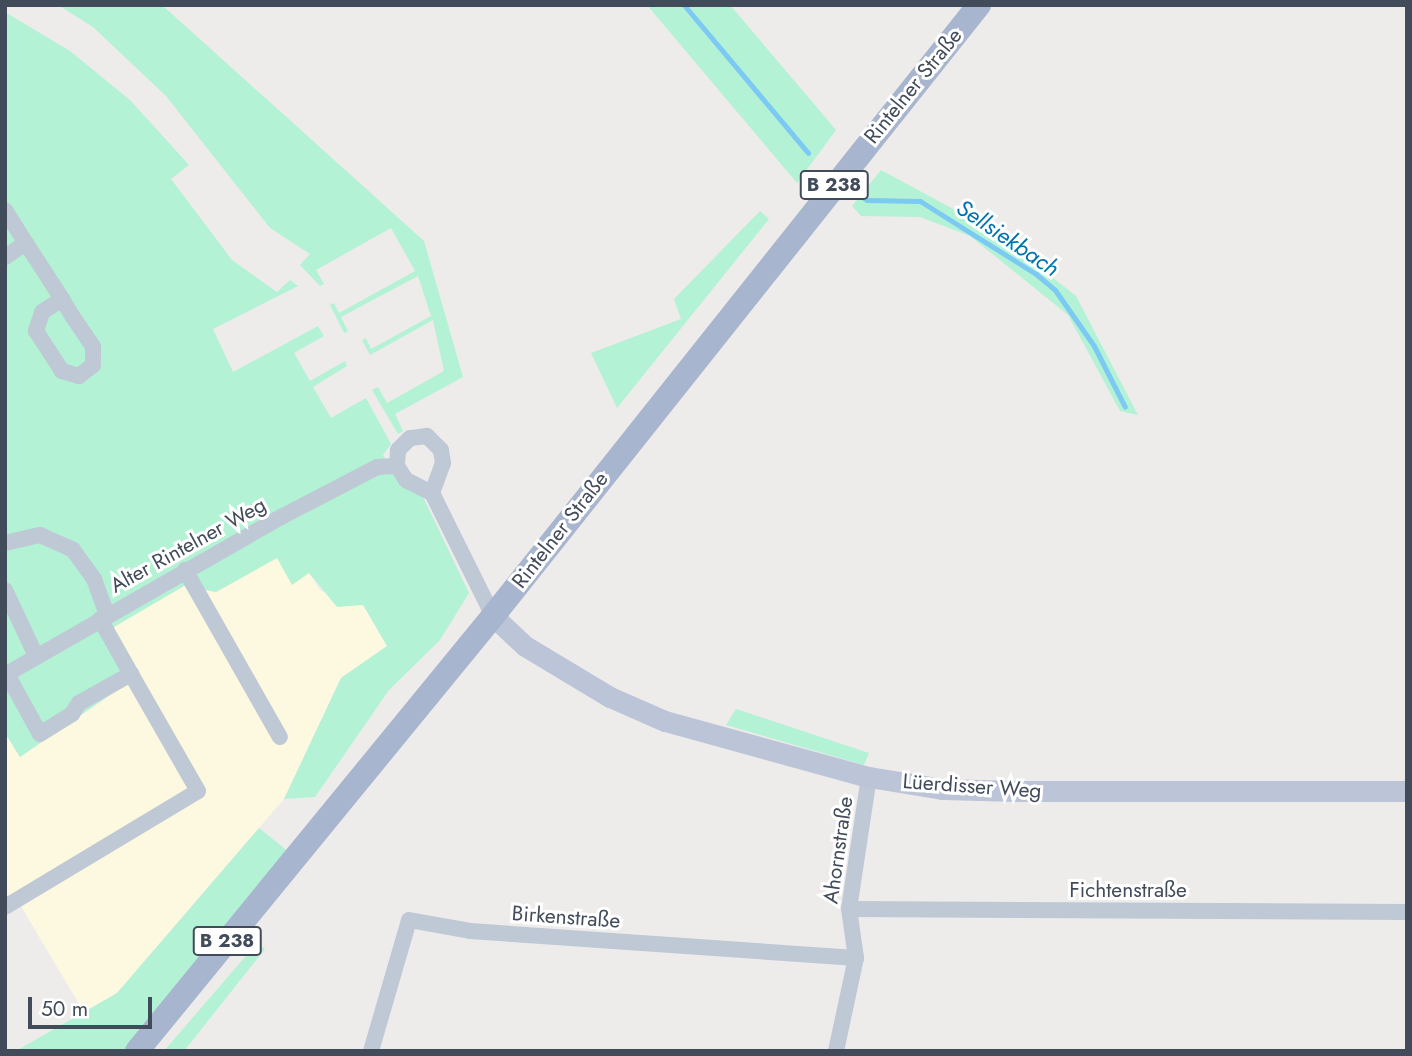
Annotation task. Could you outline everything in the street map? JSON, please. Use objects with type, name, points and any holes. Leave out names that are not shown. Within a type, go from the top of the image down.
[{"type":"main road","name":"Rintelner Straße","points":[[136,1051],[493,616],[979,5]]},
{"type":"main road","name":"Lüerdisser Weg","points":[[493,616],[526,646],[610,697],[654,716],[869,777],[942,789],[1407,791]]},
{"type":"street","points":[[5,210],[62,299],[95,354],[90,370],[79,376],[62,371],[36,331],[42,312],[62,299]]},
{"type":"street","points":[[5,257],[26,243]]},
{"type":"street","points":[[432,493],[441,471],[441,450],[427,436],[410,438],[398,450],[397,466],[406,480],[432,493],[493,616]]},
{"type":"street","name":"Alter Rintelner Weg","points":[[6,674],[185,570],[367,472],[397,466]]},
{"type":"street","points":[[5,543],[40,535],[73,550],[94,579],[103,616],[131,674],[198,791],[5,907]]},
{"type":"street","points":[[185,570],[280,737]]},
{"type":"street","points":[[5,590],[36,656]]},
{"type":"street","points":[[6,674],[40,734],[72,714],[79,703],[131,674]]},
{"type":"street","name":"Ahornstraße","points":[[836,1051],[856,958],[849,909],[869,777]]},
{"type":"street","name":"Fichtenstraße","points":[[849,909],[1407,912]]},
{"type":"street","name":"Birkenstraße","points":[[371,1051],[410,920],[470,931],[856,958]]},
{"type":"shaded area","points":[[277,558],[309,573],[321,591],[363,604],[387,646],[341,678],[284,799],[117,993],[85,1014],[15,896],[5,901],[5,733],[20,757],[127,684],[101,634],[184,586],[216,592]]},
{"type":"green space","points":[[58,5],[162,5],[424,241],[463,377],[395,414],[403,431],[398,434],[372,390],[378,387],[387,403],[444,371],[433,320],[370,355],[362,340],[366,338],[371,349],[431,316],[418,276],[341,317],[348,331],[344,333],[330,305],[334,303],[339,313],[415,271],[391,228],[316,270],[324,284],[320,286],[300,265],[310,254],[270,228],[166,96],[93,27]]},
{"type":"green space","points":[[647,5],[730,5],[836,130],[797,183]]},
{"type":"green space","points":[[5,12],[70,51],[130,100],[189,165],[171,179],[232,260],[277,292],[290,280],[298,286],[213,329],[233,372],[318,326],[324,336],[294,353],[310,381],[345,361],[347,366],[313,387],[331,418],[366,398],[391,444],[383,455],[399,479],[423,497],[469,593],[440,640],[389,690],[315,797],[284,799],[341,678],[387,646],[363,605],[337,607],[309,573],[292,585],[277,558],[216,592],[184,586],[102,634],[127,683],[20,757],[5,733]]},
{"type":"green space","points":[[881,170],[994,231],[1076,296],[1138,415],[1120,411],[1068,315],[970,236],[920,217],[861,216],[852,206]]},
{"type":"green space","points":[[760,211],[769,219],[617,408],[591,353],[681,319],[674,299]]},
{"type":"green space","points":[[736,709],[869,753],[864,765],[726,725]]},
{"type":"green space","points":[[259,828],[295,857],[127,1051],[16,1051],[117,993]]},
{"type":"green space","points":[[257,943],[265,949],[184,1051],[164,1051]]},
{"type":"waterway","name":"Sellsiekbach","points":[[684,5],[808,153]]},
{"type":"waterway","name":"Sellsiekbach","points":[[854,192],[867,200],[920,201],[1036,274],[1055,290],[1094,346],[1125,407]]}]
